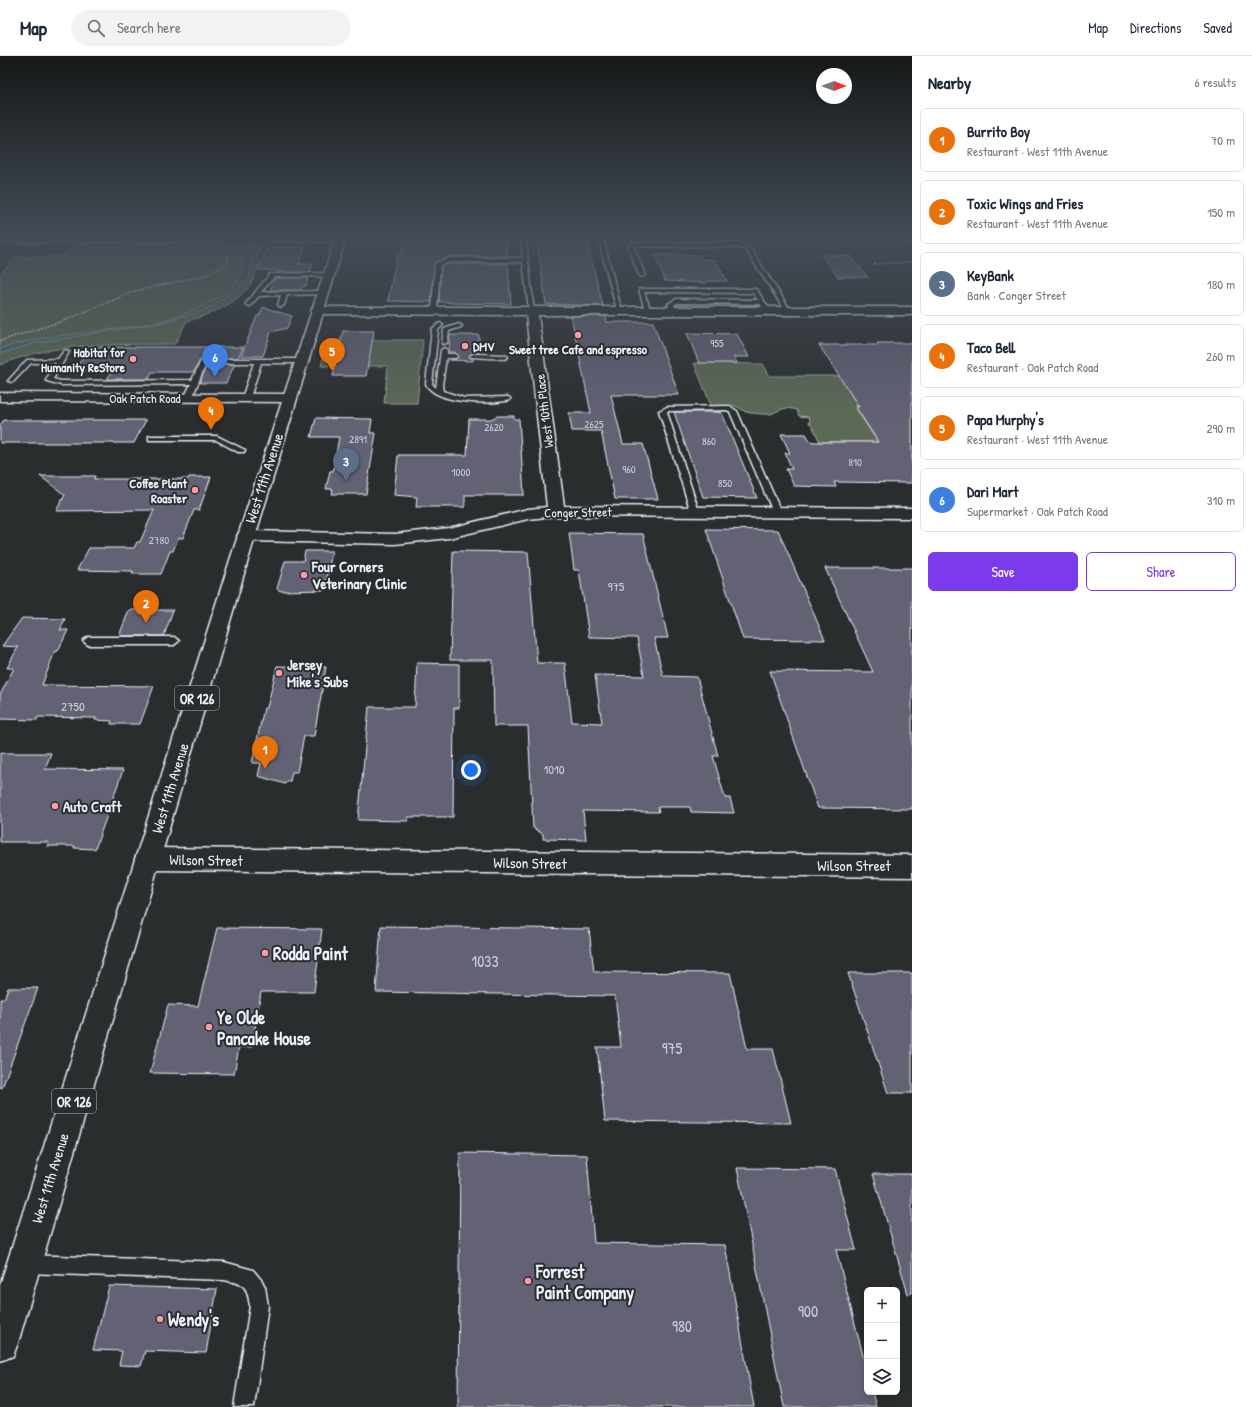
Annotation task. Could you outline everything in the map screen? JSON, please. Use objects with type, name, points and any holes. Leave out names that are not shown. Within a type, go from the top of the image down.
[{"type":"street","name":"West 11th Avenue","points":[[0,1343],[246,536],[322,297]]},
{"type":"street","points":[[317,310],[673,311],[764,306],[788,311],[912,311]]},
{"type":"street","name":"West 10th Place","points":[[532,311],[556,511]]},
{"type":"street","name":"Oak Patch Road","points":[[0,397],[290,398]]},
{"type":"street","name":"Conger Street","points":[[246,536],[395,539],[443,534],[528,514],[556,511],[912,513]]},
{"type":"street","name":"Wilson Street","points":[[148,859],[912,866]]},
{"type":"lane","points":[[248,305],[255,297]]},
{"type":"lane","points":[[281,305],[284,297]]},
{"type":"lane","points":[[434,311],[435,297]]},
{"type":"lane","points":[[530,297],[532,311]]},
{"type":"lane","points":[[616,297],[620,311]]},
{"type":"lane","points":[[643,297],[648,311]]},
{"type":"lane","points":[[759,297],[764,306]]},
{"type":"lane","points":[[779,297],[788,311]]},
{"type":"lane","points":[[440,326],[435,329],[429,384],[431,388],[452,398],[468,400],[508,399]]},
{"type":"lane","points":[[440,392],[439,384],[446,330],[459,326]]},
{"type":"lane","points":[[444,350],[455,356]]},
{"type":"lane","points":[[66,352],[48,380],[61,383],[194,382]]},
{"type":"lane","points":[[473,356],[505,357]]},
{"type":"lane","points":[[11,381],[29,361],[61,361]]},
{"type":"lane","points":[[188,398],[204,361],[302,361]]},
{"type":"lane","points":[[246,398],[258,361]]},
{"type":"lane","points":[[66,397],[76,383]]},
{"type":"lane","points":[[695,512],[663,411],[667,409],[729,408],[733,411],[777,512]]},
{"type":"lane","points":[[152,438],[217,438],[242,450]]},
{"type":"lane","points":[[88,641],[174,641]]},
{"type":"lane","points":[[24,1264],[224,1271],[247,1276],[256,1287],[259,1306],[244,1407]]},
{"type":"path","points":[[0,341],[66,320],[118,297]]},
{"type":"green space","points":[[0,297],[239,297],[221,308],[186,322],[175,344],[108,345],[64,348],[21,357],[0,365]]},
{"type":"green space","points":[[327,340],[423,340],[417,403],[384,403],[388,366],[321,366]]},
{"type":"green space","points":[[694,363],[763,364],[770,376],[839,376],[859,407],[855,407],[878,442],[820,442],[812,425],[809,423],[810,419],[808,417],[799,416],[797,410],[788,408],[767,414],[746,412],[732,405],[719,408],[712,407],[709,405],[710,403]]},
{"type":"water","points":[[219,297],[225,297],[212,306],[193,314],[159,323],[35,343],[0,354],[0,349],[27,342],[55,336],[142,325],[169,319],[196,309]]},
{"type":"building","points":[[389,297],[431,297],[431,302],[388,301]]},
{"type":"building","points":[[439,297],[510,297],[511,304],[450,303],[439,302]]},
{"type":"building","points":[[545,297],[601,297],[603,306],[546,304]]},
{"type":"building","points":[[263,307],[292,316],[287,328],[271,332],[263,356],[241,356],[257,316],[260,315]]},
{"type":"building","points":[[571,316],[606,316],[607,322],[653,322],[679,395],[611,395],[623,444],[643,444],[658,499],[615,499],[601,431],[572,431],[569,413],[591,413]]},
{"type":"building","points":[[343,331],[374,331],[366,376],[333,376]]},
{"type":"building","points":[[687,333],[737,334],[749,357],[734,357],[737,363],[699,363]]},
{"type":"building","points":[[450,335],[479,335],[479,353],[472,353],[469,356],[473,359],[473,361],[450,360],[456,359],[459,356],[455,352],[449,352]]},
{"type":"building","points":[[877,343],[912,343],[912,483],[834,482],[836,487],[794,486],[786,469],[792,469],[785,453],[790,453],[781,434],[806,434],[810,441],[814,442],[878,442],[855,406],[859,407],[819,345],[879,345]]},
{"type":"building","name":"Habitat for Humanity ReStore","points":[[90,347],[243,347],[238,358],[203,358],[200,360],[194,372],[152,372],[149,379],[107,379],[112,372],[73,371]]},
{"type":"building","points":[[207,364],[235,364],[226,383],[200,383]]},
{"type":"building","points":[[674,412],[722,413],[757,498],[703,497]]},
{"type":"building","points":[[497,416],[514,416],[514,419],[519,419],[524,495],[465,495],[465,507],[416,507],[417,497],[394,495],[398,455],[467,455],[469,419],[491,419]]},
{"type":"building","points":[[316,418],[372,419],[370,433],[376,433],[366,494],[332,494],[333,489],[326,489],[330,471],[333,471],[339,437],[311,437]]},
{"type":"building","points":[[4,420],[146,420],[134,443],[0,443],[0,425]]},
{"type":"building","points":[[40,476],[95,476],[94,479],[188,479],[189,477],[211,477],[199,510],[194,510],[183,538],[178,538],[173,551],[170,551],[161,574],[132,574],[133,571],[77,570],[89,548],[134,548],[137,542],[140,542],[154,510],[56,511],[65,495]]},
{"type":"building","points":[[706,529],[778,530],[825,640],[743,639]]},
{"type":"building","points":[[569,533],[643,534],[668,638],[654,638],[663,676],[697,677],[718,756],[713,756],[725,798],[730,798],[734,813],[691,812],[690,807],[658,807],[659,812],[583,811],[586,840],[543,839],[543,834],[533,828],[528,726],[494,726],[493,660],[450,660],[453,551],[528,552],[537,663],[565,663],[572,722],[602,723],[595,675],[644,676],[637,638],[589,637],[579,570],[574,570]]},
{"type":"building","name":"Four Corners Veterinary Clinic","points":[[305,551],[332,551],[325,590],[281,591],[277,589],[285,561],[303,561]]},
{"type":"building","points":[[825,568],[912,568],[912,809],[818,808],[770,671],[873,672]]},
{"type":"building","points":[[129,610],[173,610],[164,636],[119,636]]},
{"type":"building","points":[[22,618],[65,619],[60,630],[68,630],[58,651],[55,651],[42,685],[154,686],[140,724],[111,724],[112,721],[95,720],[96,718],[38,717],[37,720],[0,719],[0,695],[14,668],[7,668],[18,647],[2,646]]},
{"type":"building","points":[[417,663],[459,664],[459,708],[454,708],[453,817],[408,817],[408,821],[358,820],[369,707],[415,707]]},
{"type":"building","points":[[277,666],[326,667],[314,736],[304,736],[297,772],[292,772],[290,781],[287,781],[285,784],[258,776],[261,763],[252,763],[264,708],[267,708]]},
{"type":"building","name":"Auto Craft","points":[[0,753],[51,753],[45,769],[123,770],[95,849],[74,848],[75,846],[47,846],[49,842],[0,842]]},
{"type":"building","points":[[381,926],[589,929],[594,972],[730,973],[747,1049],[773,1049],[791,1123],[605,1121],[597,1047],[621,1047],[615,996],[376,992]]},
{"type":"building","points":[[217,928],[322,929],[314,992],[261,992],[252,1047],[239,1047],[234,1074],[150,1073],[168,1005],[198,1006]]},
{"type":"building","points":[[848,973],[912,973],[912,1093],[888,1093]]},
{"type":"building","points":[[8,988],[38,988],[2,1088],[0,1087],[0,999],[4,999]]},
{"type":"building","name":"Forrest Paint Company","points":[[460,1153],[587,1155],[594,1243],[725,1245],[754,1407],[458,1407]]},
{"type":"building","points":[[737,1168],[835,1169],[856,1250],[836,1250],[864,1359],[864,1395],[873,1395],[876,1407],[784,1407]]},
{"type":"building","points":[[873,1174],[912,1174],[912,1293],[908,1294]]},
{"type":"building","points":[[109,1286],[217,1289],[206,1353],[145,1351],[141,1366],[119,1365],[122,1351],[93,1350]]},
{"type":"place","name":"Sweet tree Cafe and espresso","points":[[578,335]]},
{"type":"place","name":"DMV","points":[[465,346]]},
{"type":"place","name":"Habitat for Humanity ReStore","points":[[133,359]]},
{"type":"place","name":"Papa Murphy's","points":[[332,371]]},
{"type":"place","name":"Dari Mart","points":[[215,377]]},
{"type":"place","name":"Taco Bell","points":[[211,430]]},
{"type":"place","name":"KeyBank","points":[[346,481]]},
{"type":"place","name":"Coffee Plant Roaster","points":[[195,490]]},
{"type":"place","name":"Four Corners Veterinary Clinic","points":[[304,575]]},
{"type":"place","name":"Toxic Wings and Fries","points":[[146,623]]},
{"type":"place","name":"Jersey Mike's Subs","points":[[279,673]]},
{"type":"place","name":"Burrito Boy","points":[[265,769]]},
{"type":"place","name":"Auto Craft","points":[[55,806]]},
{"type":"place","name":"Rodda Paint","points":[[265,953]]},
{"type":"place","name":"Ye Olde Pancake House","points":[[209,1027]]},
{"type":"place","name":"Forrest Paint Company","points":[[528,1281]]},
{"type":"place","name":"Wendy's","points":[[160,1319]]}]
